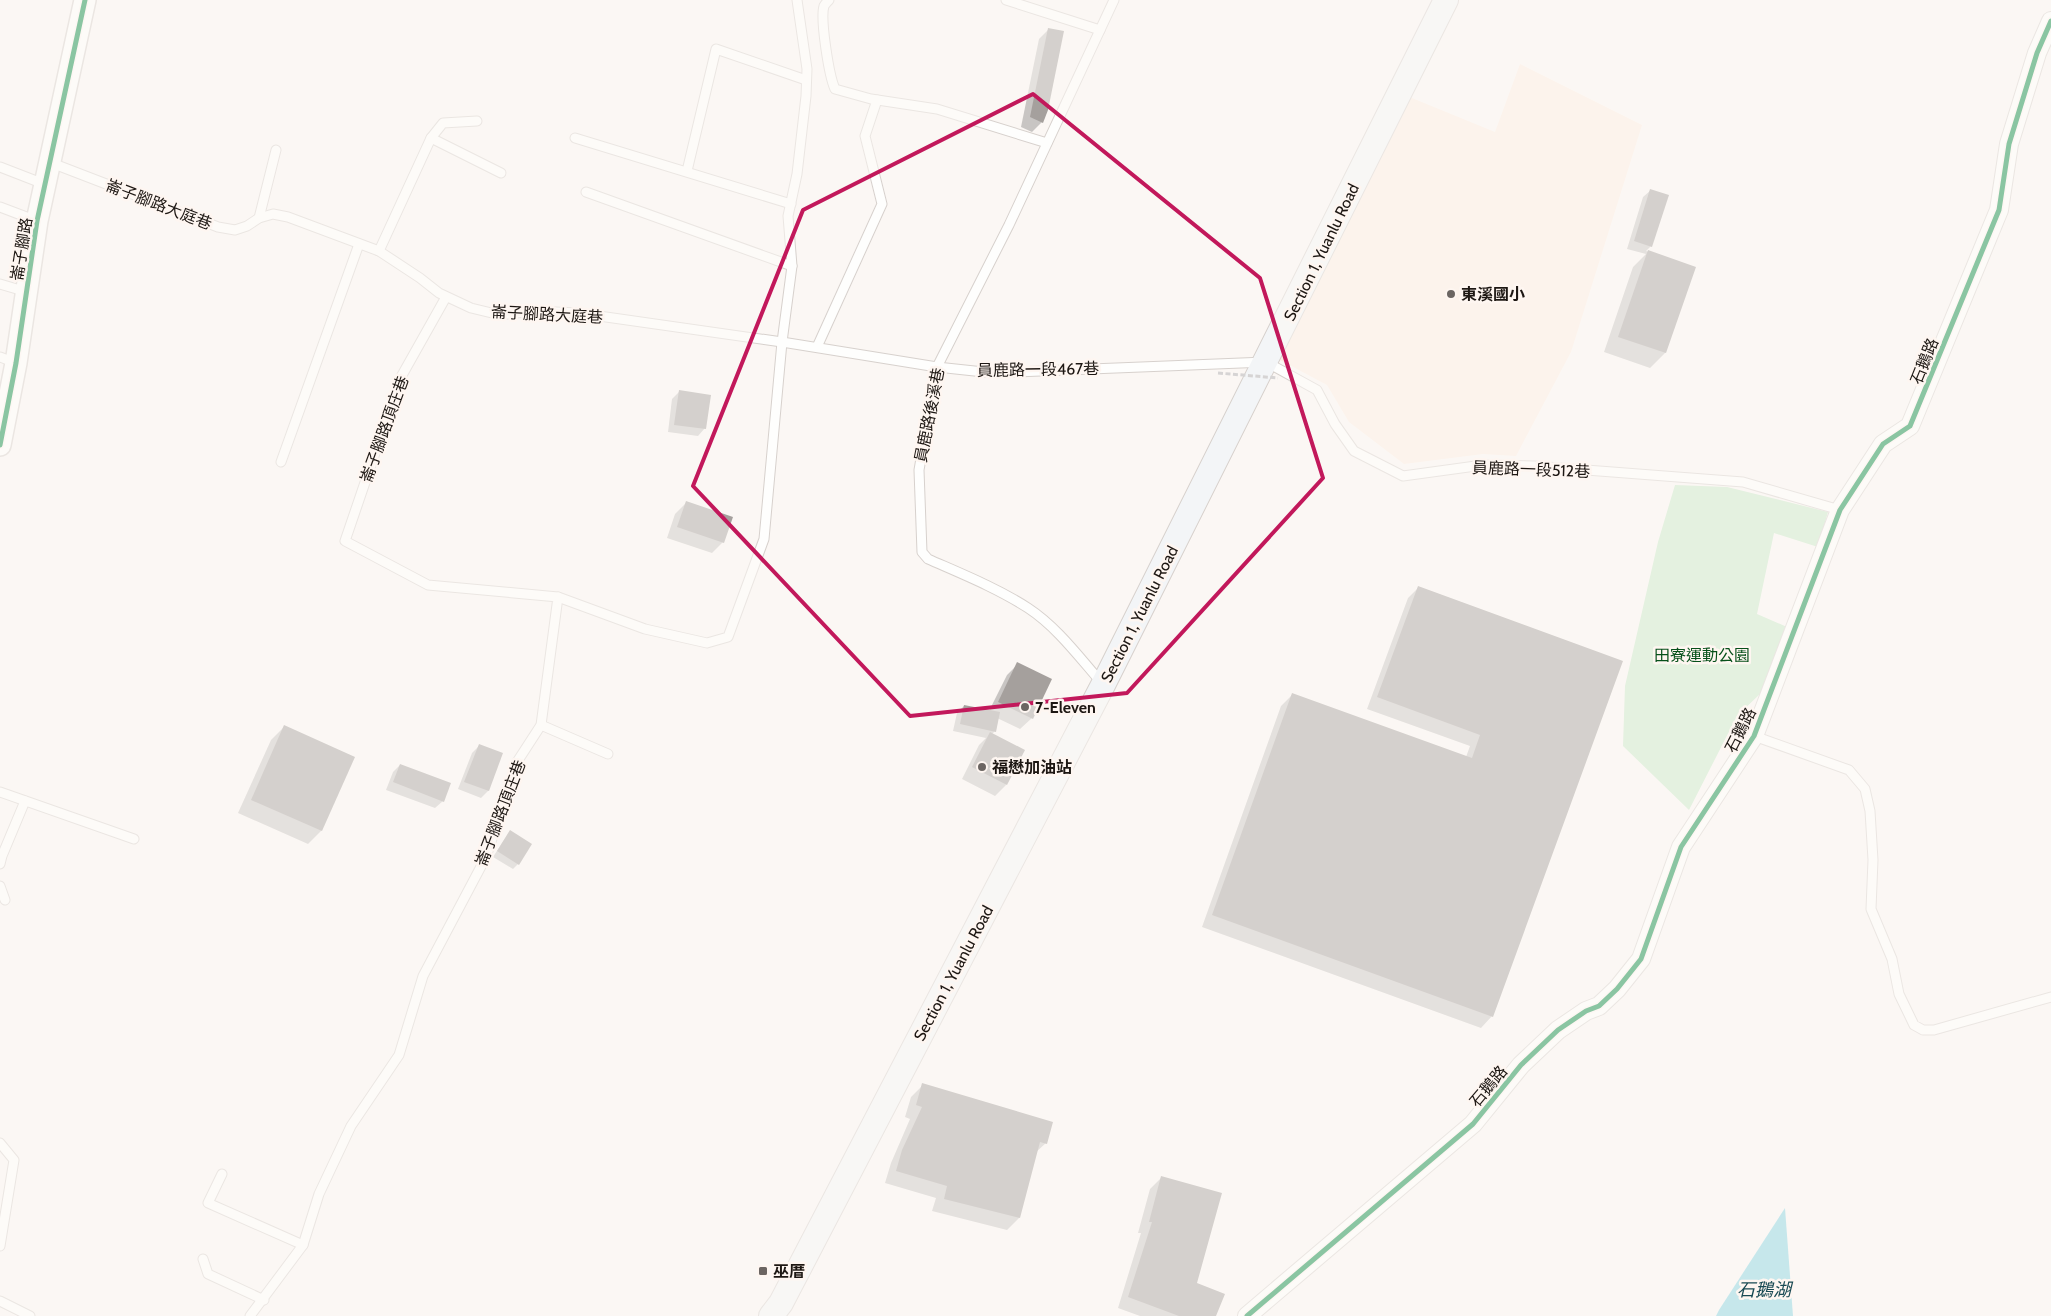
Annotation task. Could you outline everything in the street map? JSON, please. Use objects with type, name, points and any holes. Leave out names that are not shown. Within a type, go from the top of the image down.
[{"type":"main road","name":"Section 1, Yuanlu Road","points":[[776,1312],[1103,685],[1272,370],[1446,0]]},
{"type":"street","name":"崙子腳路","points":[[1,433],[8,360],[28,292],[37,221],[85,0]]},
{"type":"street","name":"石鵝路","points":[[1247,1316],[1472,1124],[1522,1065],[1558,1030],[1586,1011],[1599,1006],[1617,989],[1642,959],[1681,848],[1754,736],[1840,510],[1883,444],[1910,426],[2000,210],[2009,144],[2037,53],[2051,21]]},
{"type":"lane","points":[[558,597],[645,629],[707,643],[728,637],[764,539],[782,342],[792,266],[788,216],[797,174],[807,69],[797,0]]},
{"type":"lane","points":[[829,0],[824,7],[825,31],[830,79],[835,89],[878,100],[937,109],[1047,143]]},
{"type":"lane","points":[[1006,0],[1100,30]]},
{"type":"lane","name":"員鹿路後溪巷","points":[[1103,685],[1060,635],[1029,608],[980,582],[928,558],[922,552],[919,470],[937,366],[1009,225],[1114,0]]},
{"type":"lane","points":[[687,170],[716,49],[806,80]]},
{"type":"lane","points":[[817,348],[882,204],[864,136],[878,100]]},
{"type":"lane","points":[[379,251],[431,138],[443,123],[477,121]]},
{"type":"lane","points":[[431,138],[501,173]]},
{"type":"lane","points":[[575,138],[687,170],[791,204]]},
{"type":"lane","points":[[259,218],[276,150]]},
{"type":"lane","name":"崙子腳路大庭巷","points":[[49,162],[218,227],[234,230],[247,226],[259,218],[273,214],[288,218],[379,251],[446,296],[471,308],[500,315],[534,311],[578,313],[782,342]]},
{"type":"lane","points":[[0,167],[46,185]]},
{"type":"lane","points":[[586,192],[792,266]]},
{"type":"lane","points":[[0,207],[37,221]]},
{"type":"lane","points":[[281,462],[359,244]]},
{"type":"lane","points":[[0,284],[28,292]]},
{"type":"lane","name":"崙子腳路頂庄巷","points":[[250,1316],[264,1300],[303,1245],[319,1194],[351,1126],[399,1055],[423,976],[486,857],[517,762],[541,725],[558,597],[428,585],[345,541],[401,377],[446,296]]},
{"type":"lane","name":"員鹿路一段467巷","points":[[782,342],[993,373],[1272,370]]},
{"type":"lane","name":"員鹿路一段512巷","points":[[1272,370],[1317,390],[1335,424],[1354,451],[1403,476],[1483,465],[1534,466],[1743,482],[1840,510]]},
{"type":"lane","points":[[541,725],[608,754]]},
{"type":"lane","points":[[1754,736],[1849,770],[1865,789],[1870,811],[1873,860],[1871,909],[1892,959],[1899,994],[1914,1025],[1924,1030],[1934,1030],[2051,997]]},
{"type":"lane","points":[[0,792],[134,840]]},
{"type":"lane","points":[[0,864],[25,801]]},
{"type":"lane","points":[[0,886],[5,900]]},
{"type":"lane","points":[[0,1143],[14,1160],[0,1246]]},
{"type":"lane","points":[[222,1174],[208,1203],[303,1245]]},
{"type":"lane","points":[[204,1260],[208,1274],[264,1300]]},
{"type":"lane","points":[[0,1301],[30,1316]]},
{"type":"path","points":[[1218,373],[1272,370]]},
{"type":"highlighted area","points":[[1033,94],[1260,278],[1323,478],[1127,693],[910,716],[693,486],[803,210]]},
{"type":"shaded area","name":"東溪國小","points":[[1520,64],[1642,125],[1571,352],[1516,456],[1483,454],[1404,464],[1349,422],[1327,385],[1280,360],[1407,96],[1495,132]]},
{"type":"green space","name":"田寮運動公園","points":[[1675,485],[1727,487],[1828,512],[1818,547],[1774,533],[1757,614],[1787,627],[1761,693],[1737,716],[1689,810],[1623,746],[1625,686],[1658,542]]},
{"type":"water","name":"石鵝湖","points":[[1785,1208],[1793,1316],[1716,1316],[1719,1310]]},
{"type":"building","points":[[1048,28],[1064,31],[1048,110],[1043,123],[1030,117]]},
{"type":"building","points":[[1650,189],[1669,195],[1652,247],[1634,241]]},
{"type":"building","points":[[1648,250],[1696,267],[1666,353],[1618,337]]},
{"type":"building","points":[[679,390],[711,395],[706,429],[674,425]]},
{"type":"building","points":[[686,501],[733,517],[724,543],[677,527]]},
{"type":"building","points":[[1418,586],[1623,661],[1493,1017],[1212,915],[1292,693],[1472,758],[1480,735],[1377,697]]},
{"type":"building","points":[[1017,662],[1052,679],[1033,719],[998,702]]},
{"type":"building","points":[[964,705],[1000,712],[996,732],[960,724]]},
{"type":"building","points":[[284,725],[355,757],[322,831],[251,800]]},
{"type":"building","points":[[990,732],[1025,750],[1007,785],[972,767]]},
{"type":"building","points":[[479,744],[503,753],[489,791],[464,782]]},
{"type":"building","points":[[400,764],[451,783],[444,802],[393,782]]},
{"type":"building","points":[[510,830],[532,844],[519,865],[497,851]]},
{"type":"building","points":[[922,1083],[1053,1122],[1047,1144],[1040,1142],[1020,1218],[944,1199],[947,1186],[896,1171],[902,1150],[922,1107],[916,1105]]},
{"type":"building","points":[[1161,1176],[1222,1193],[1197,1283],[1225,1294],[1216,1316],[1179,1316],[1128,1297],[1152,1222],[1149,1222]]},
{"type":"cycle path","points":[[0,445],[16,363],[37,221],[85,0]]},
{"type":"cycle path","points":[[1247,1316],[1473,1124],[1521,1065],[1558,1030],[1586,1011],[1599,1006],[1617,989],[1641,959],[1681,847],[1754,736],[1840,510],[1883,444],[1910,426],[1999,210],[2009,144],[2037,53],[2051,21]]},
{"type":"place","name":"東溪國小","points":[[1451,294]]},
{"type":"place","name":"7-Eleven","points":[[1025,707]]},
{"type":"place","name":"福懋加油站","points":[[982,767]]},
{"type":"place","name":"巫厝","points":[[763,1271]]}]
